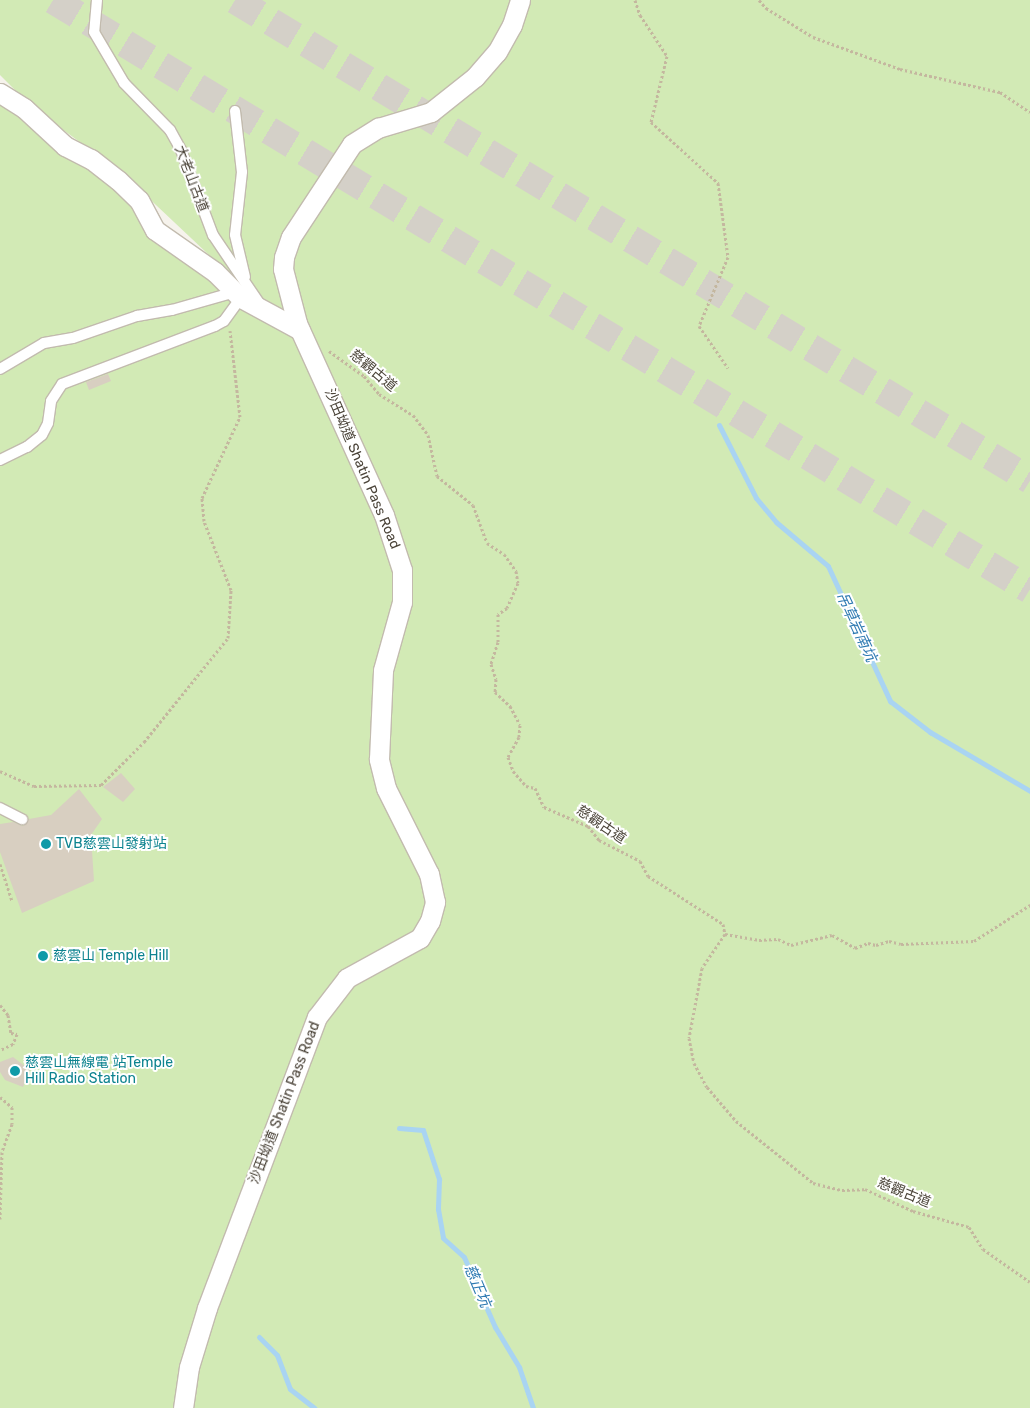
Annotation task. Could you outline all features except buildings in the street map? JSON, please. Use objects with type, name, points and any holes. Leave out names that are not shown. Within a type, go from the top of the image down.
[{"type":"street","name":"沙田坳道 Shatin Pass Road","points":[[183,1408],[189,1367],[207,1308],[317,1017],[331,995],[350,976],[420,938],[430,921],[435,902],[429,874],[386,788],[379,759],[384,670],[403,595],[400,562],[384,515],[300,330],[288,297],[284,257],[291,237],[343,154],[366,134],[431,112],[475,77],[498,52],[512,25],[520,0]]},
{"type":"street","points":[[0,93],[24,108],[65,146],[91,159],[118,180],[139,200],[155,230],[215,272],[264,310],[300,330]]},
{"type":"lane","name":"大老山古道","points":[[97,0],[94,32],[124,83],[170,130],[181,150],[213,235],[241,292]]},
{"type":"lane","points":[[0,460],[27,447],[42,435],[48,423],[51,401],[62,384],[216,326],[228,316],[241,292],[235,234],[242,172],[235,111]]},
{"type":"lane","points":[[0,369],[44,343],[73,338],[138,316],[172,310],[241,292]]},
{"type":"lane","points":[[0,808],[22,819]]},
{"type":"path","points":[[635,0],[640,15],[667,56],[652,122],[718,183],[728,257],[699,326],[728,368]]},
{"type":"path","points":[[759,0],[766,8],[813,37],[900,69],[1000,92],[1030,112]]},
{"type":"path","points":[[0,771],[34,786],[100,784],[144,742],[228,638],[231,590],[204,521],[202,498],[240,417],[228,316]]},
{"type":"path","name":"慈觀古道","points":[[324,347],[364,376],[379,394],[412,415],[428,435],[437,476],[472,504],[487,543],[504,554],[516,571],[518,583],[507,608],[498,614],[498,642],[491,664],[496,678],[494,692],[510,706],[520,725],[520,736],[508,757],[513,771],[526,786],[535,788],[544,807],[588,826],[599,840],[640,861],[648,876],[723,924],[725,934],[702,968],[690,1038],[694,1063],[726,1111],[813,1183],[842,1190],[865,1189],[913,1211],[969,1227],[983,1250],[1030,1282]]},
{"type":"path","points":[[0,864],[12,901]]},
{"type":"path","points":[[725,934],[759,940],[778,939],[791,946],[832,935],[854,948],[868,943],[876,945],[889,941],[901,944],[974,942],[1030,905]]},
{"type":"path","points":[[0,1005],[8,1015],[12,1032],[17,1034],[13,1044],[0,1050]]},
{"type":"path","points":[[0,1097],[12,1107],[12,1124],[2,1152],[0,1219]]},
{"type":"green space","points":[[0,0],[1030,0],[1030,1408],[0,1408],[0,98],[22,119],[112,185],[245,312],[276,327],[226,271],[122,173],[32,107],[0,75]]},
{"type":"waterway","name":"吊草岩南坑","points":[[719,425],[756,498],[776,522],[828,566],[890,701],[930,732],[1030,791]]},
{"type":"waterway","name":"慈正坑","points":[[399,1128],[423,1130],[439,1179],[438,1209],[443,1238],[464,1257],[495,1327],[519,1367],[533,1408]]},
{"type":"waterway","points":[[259,1337],[277,1355],[290,1389],[314,1408]]},
{"type":"tunnel","points":[[53,0],[1030,590]]},
{"type":"tunnel","points":[[235,0],[1030,480]]},
{"type":"place","name":"TVB慈雲山發射站","points":[[46,844]]},
{"type":"place","name":"慈雲山 Temple Hill","points":[[43,956]]},
{"type":"place","name":"慈雲山無線電 站Temple Hill Radio Station","points":[[15,1071]]}]
